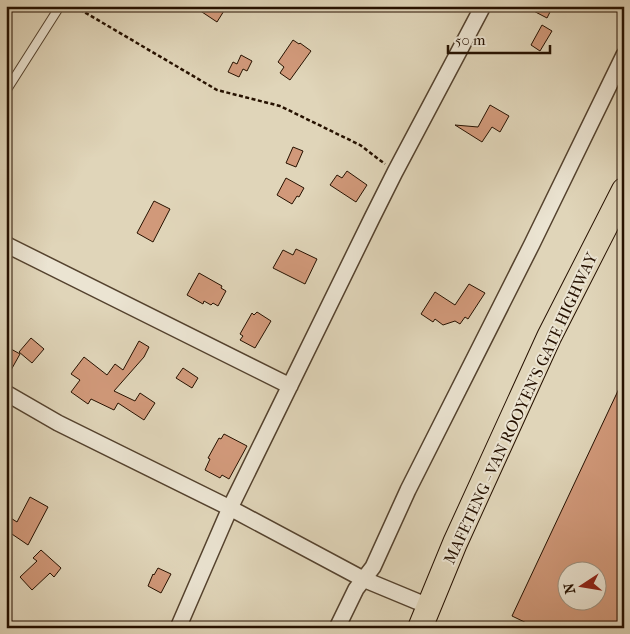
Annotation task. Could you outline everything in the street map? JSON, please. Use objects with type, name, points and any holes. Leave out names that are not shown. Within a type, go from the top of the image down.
[{"type":"main road","name":"MAFETENG - VAN ROOYEN'S GATE HIGHWAY","points":[[424,617],[455,543],[549,337],[624,190]]},
{"type":"street","points":[[178,628],[230,508],[395,172],[484,6]]},
{"type":"street","points":[[337,628],[356,589],[373,567],[408,490],[532,244],[624,55]]},
{"type":"street","points":[[6,244],[290,386]]},
{"type":"street","points":[[6,393],[58,422],[230,508],[363,579],[424,617]]},
{"type":"lane","points":[[6,91],[60,6]]},
{"type":"path","points":[[74,6],[217,90],[280,106],[360,145],[395,172]]},
{"type":"building","points":[[193,6],[227,6],[217,22]]},
{"type":"building","points":[[524,6],[553,6],[547,18]]},
{"type":"building","points":[[542,25],[552,31],[540,51],[531,45]]},
{"type":"building","points":[[293,40],[311,51],[290,80],[280,73],[284,67],[278,62]]},
{"type":"building","points":[[241,55],[252,61],[247,71],[243,69],[239,77],[228,72],[233,62],[237,64]]},
{"type":"building","points":[[490,105],[509,116],[500,132],[492,127],[482,142],[455,125],[478,127]]},
{"type":"building","points":[[293,147],[303,151],[296,167],[286,163]]},
{"type":"building","points":[[347,171],[367,185],[356,202],[330,185],[337,175],[342,178]]},
{"type":"building","points":[[286,178],[304,188],[292,204],[277,195]]},
{"type":"building","points":[[154,201],[170,209],[153,242],[137,233]]},
{"type":"building","points":[[296,249],[317,259],[305,284],[273,268],[283,250],[293,255]]},
{"type":"building","points":[[199,273],[222,286],[221,288],[226,291],[218,306],[204,301],[203,304],[187,295]]},
{"type":"building","points":[[469,284],[485,293],[468,319],[465,317],[460,324],[455,321],[443,325],[435,319],[433,322],[421,314],[435,292],[455,305]]},
{"type":"building","points":[[257,312],[271,321],[255,348],[240,340],[243,336],[240,334],[252,313],[254,315]]},
{"type":"building","points":[[31,338],[44,349],[32,363],[19,352]]},
{"type":"building","points":[[139,341],[149,347],[144,357],[114,391],[135,401],[140,393],[155,403],[144,420],[118,403],[114,410],[91,399],[88,404],[71,392],[80,380],[71,374],[84,357],[107,375],[115,364],[123,370]]},
{"type":"building","points":[[11,349],[20,354],[6,379],[6,358]]},
{"type":"building","points":[[183,368],[198,378],[192,388],[176,378]]},
{"type":"building","points":[[624,378],[624,628],[537,628],[512,616]]},
{"type":"building","points":[[224,434],[247,446],[229,479],[222,475],[220,478],[205,470],[210,459],[208,458],[219,438],[221,439]]},
{"type":"building","points":[[30,497],[48,507],[28,545],[6,530],[6,515],[17,522]]},
{"type":"building","points":[[41,550],[61,568],[54,577],[50,573],[32,590],[20,577],[37,561],[33,558]]},
{"type":"building","points":[[158,568],[171,574],[161,593],[148,586]]}]
